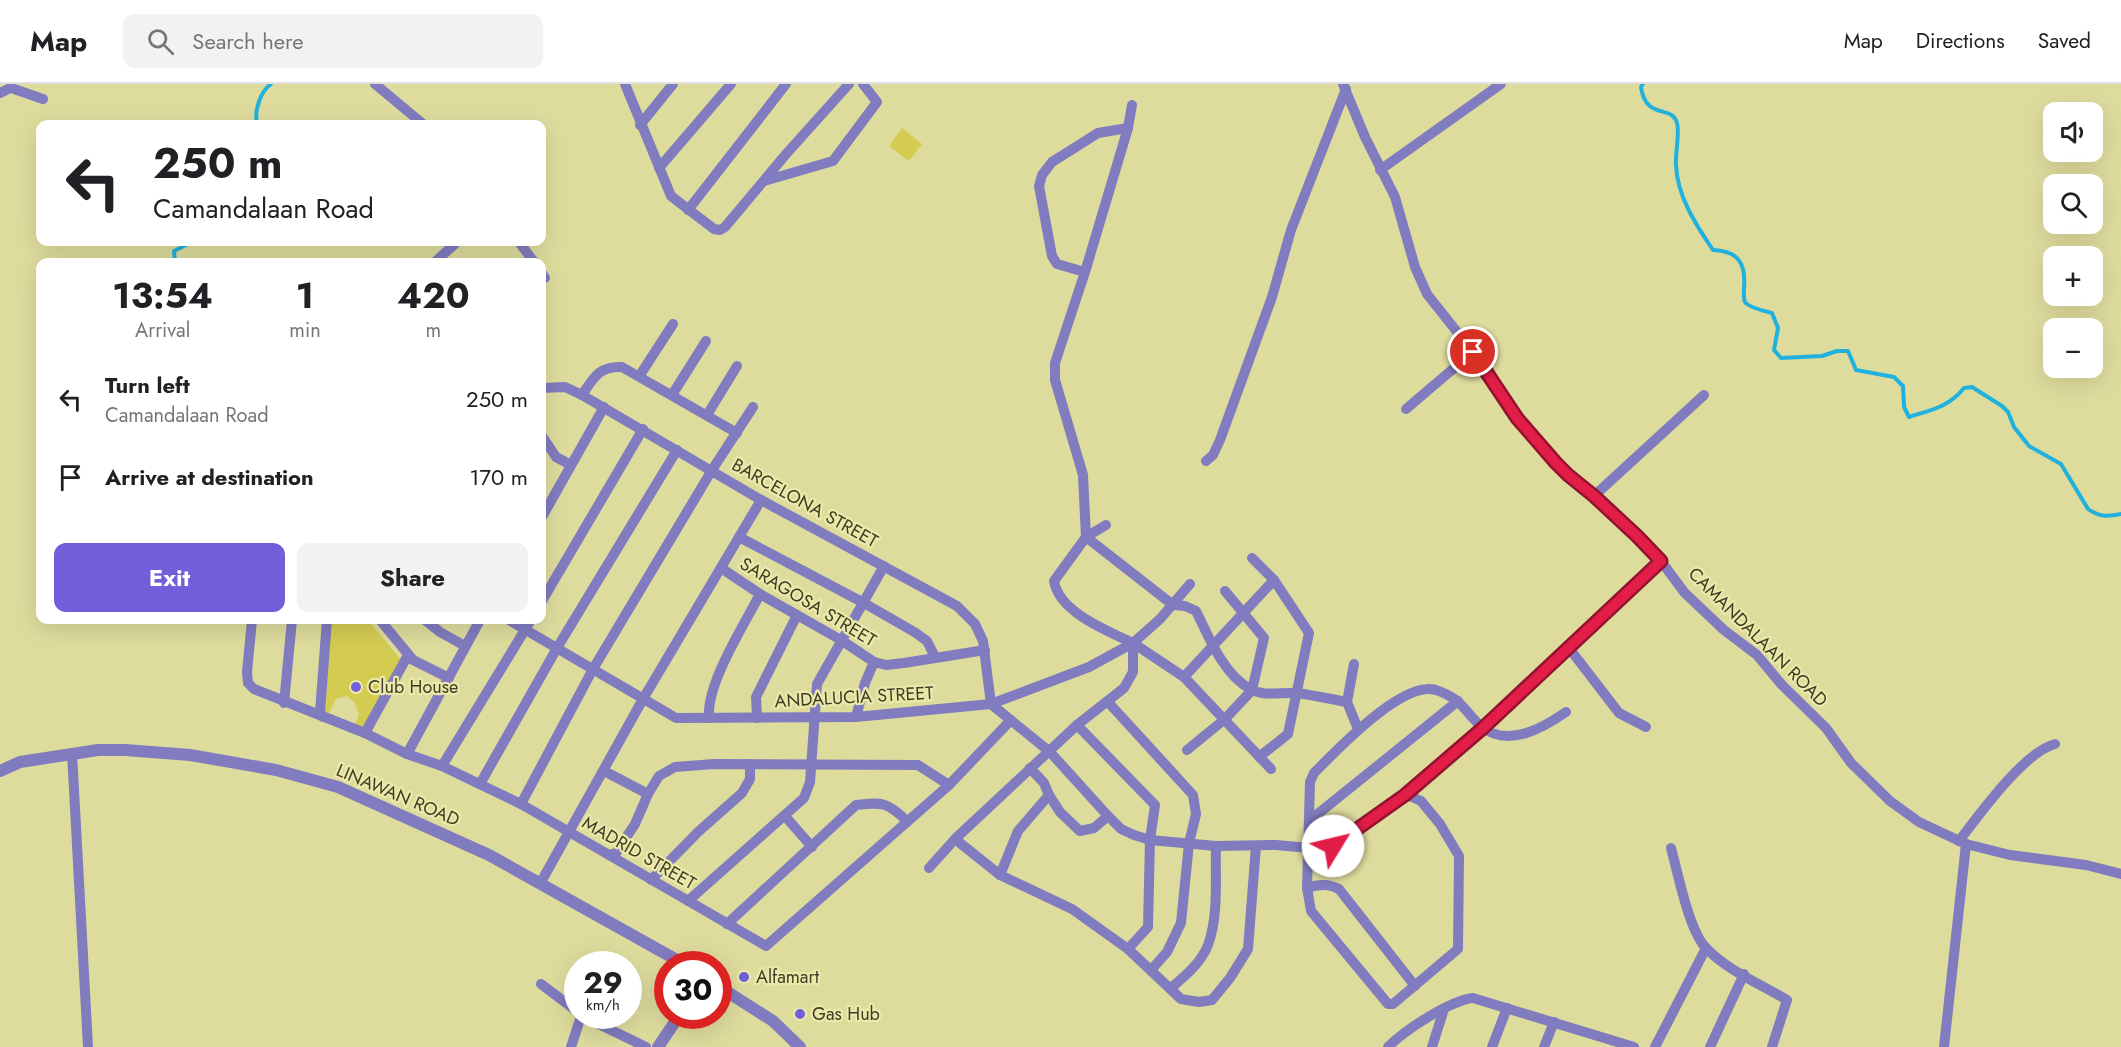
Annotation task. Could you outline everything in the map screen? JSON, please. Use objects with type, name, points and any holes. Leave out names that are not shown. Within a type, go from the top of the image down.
[{"type":"street","points":[[375,84],[418,120]]},
{"type":"street","points":[[625,84],[671,196],[714,229],[720,230],[849,84]]},
{"type":"street","points":[[640,125],[673,84]]},
{"type":"street","points":[[659,168],[731,84]]},
{"type":"street","points":[[688,210],[786,84]]},
{"type":"street","points":[[764,181],[832,161],[877,102],[862,84]]},
{"type":"street","points":[[1380,170],[1501,84]]},
{"type":"street","points":[[1206,461],[1220,440],[1272,297],[1291,230],[1344,86]]},
{"type":"street","name":"CAMANDALAAN ROAD","points":[[1344,86],[1380,170],[1395,197],[1415,267],[1427,294],[1473,352],[1517,418],[1568,475],[1594,496],[1661,561],[1684,592],[1724,630],[1757,656],[1782,685],[1826,728],[1851,763],[1890,801],[1919,822],[1962,842],[2010,855],[2086,865],[2121,874]]},
{"type":"street","points":[[0,93],[10,88],[43,99]]},
{"type":"street","points":[[1132,105],[1128,128],[1055,363],[1055,380],[1083,475],[1086,537],[1173,605],[1185,606],[1196,611],[1213,648],[1239,682],[1252,690],[1265,693],[1296,693],[1347,702]]},
{"type":"street","points":[[1085,272],[1057,264],[1052,256],[1039,186],[1042,174],[1053,162],[1098,133],[1128,128]]},
{"type":"street","points":[[439,258],[453,246]]},
{"type":"street","points":[[640,375],[674,324]]},
{"type":"street","points":[[672,396],[706,341]]},
{"type":"street","points":[[1406,409],[1473,352]]},
{"type":"street","points":[[582,395],[599,371],[612,366],[622,367],[640,375],[737,433]]},
{"type":"street","points":[[706,415],[737,366]]},
{"type":"street","name":"BARCELONA STREET","points":[[546,388],[565,387],[582,395],[761,500],[957,606],[975,624],[985,650],[991,704]]},
{"type":"street","points":[[1594,496],[1704,395]]},
{"type":"street","points":[[521,804],[593,669],[753,406]]},
{"type":"street","points":[[546,498],[571,465],[604,407]]},
{"type":"street","points":[[546,594],[643,429]]},
{"type":"street","points":[[546,442],[556,457],[571,465]]},
{"type":"street","points":[[480,784],[557,648],[677,450]]},
{"type":"street","points":[[541,882],[643,699],[761,500]]},
{"type":"street","points":[[1106,525],[1086,537],[1054,581],[1056,592],[1069,606],[1095,625],[1133,643],[1184,677],[1271,769]]},
{"type":"street","points":[[740,537],[864,603],[927,641],[935,657]]},
{"type":"street","points":[[1252,558],[1274,580],[1309,633],[1288,734],[1260,757]]},
{"type":"street","points":[[991,704],[1050,752],[1107,816],[1121,828],[1150,840],[1216,846],[1276,845],[1310,848],[1333,846],[1405,795],[1483,728],[1661,561]]},
{"type":"street","points":[[688,901],[804,798],[810,782],[817,684],[885,566]]},
{"type":"street","name":"SARAGOSA STREET","points":[[721,568],[874,662],[886,665],[985,650]]},
{"type":"street","points":[[1184,677],[1274,580]]},
{"type":"street","name":"ANDALUCIA STREET","points":[[528,624],[557,648],[676,718],[856,717],[991,704],[1089,667],[1133,643],[1173,605],[1190,584]]},
{"type":"street","points":[[1187,750],[1225,719],[1252,690],[1264,638],[1225,591]]},
{"type":"street","points":[[709,718],[708,708],[715,683],[760,594]]},
{"type":"street","points":[[756,718],[756,697],[797,615]]},
{"type":"street","name":"MADRID STREET","points":[[252,624],[247,672],[248,683],[254,689],[284,703],[365,733],[521,804],[766,946],[949,785],[1011,720]]},
{"type":"street","points":[[284,703],[292,624]]},
{"type":"street","points":[[323,717],[320,712],[327,624]]},
{"type":"street","points":[[383,624],[413,660],[449,678]]},
{"type":"street","points":[[430,624],[465,646]]},
{"type":"street","points":[[407,754],[478,624]]},
{"type":"street","points":[[441,766],[528,624]]},
{"type":"street","points":[[929,868],[955,839],[1030,768],[1077,725],[1124,688],[1133,672],[1133,643]]},
{"type":"street","points":[[1569,648],[1619,713],[1646,726]]},
{"type":"street","points":[[365,733],[408,655]]},
{"type":"street","points":[[856,717],[865,683],[874,662]]},
{"type":"street","points":[[1354,664],[1347,702],[1358,729]]},
{"type":"street","points":[[1405,795],[1421,801],[1440,824],[1459,856],[1458,949],[1393,1004],[1388,1005],[1311,911],[1307,888],[1310,848],[1310,782],[1314,773],[1358,729],[1407,694],[1428,688],[1444,692],[1458,701],[1483,728],[1503,736],[1523,734],[1544,727],[1566,712]]},
{"type":"street","points":[[1309,821],[1458,701]]},
{"type":"street","points":[[1108,702],[1192,795],[1196,814],[1189,843],[1181,922],[1167,952],[1152,969]]},
{"type":"street","points":[[1077,725],[1155,805],[1150,840],[1149,927],[1128,948]]},
{"type":"street","points":[[1944,1047],[1962,842],[1993,798],[2026,764],[2047,747],[2055,744]]},
{"type":"street","name":"LINAWAN ROAD","points":[[0,771],[20,762],[98,750],[190,755],[276,770],[338,787],[489,855],[661,951]]},
{"type":"street","points":[[72,753],[88,1047]]},
{"type":"street","points":[[609,855],[616,853],[629,834],[658,776],[675,767],[714,764],[918,765],[949,785]]},
{"type":"street","points":[[651,880],[698,832],[742,793],[750,779],[750,764]]},
{"type":"street","points":[[1030,768],[1044,783],[1060,812],[1080,831],[1094,828],[1107,816]]},
{"type":"street","points":[[604,771],[648,794]]},
{"type":"street","points":[[1000,875],[1018,831],[1049,795]]},
{"type":"street","points":[[727,924],[856,805],[873,803],[890,805],[907,820]]},
{"type":"street","points":[[785,816],[812,847]]},
{"type":"street","points":[[955,839],[1000,875],[1072,909],[1128,948],[1181,999],[1199,1002],[1212,1000],[1230,978],[1248,949],[1256,846]]},
{"type":"street","points":[[1171,988],[1199,961],[1208,946],[1214,914],[1216,846]]},
{"type":"street","points":[[1671,848],[1693,923],[1706,948],[1726,964],[1787,999],[1772,1047]]},
{"type":"street","points":[[1307,888],[1330,884],[1339,889],[1415,986]]},
{"type":"street","points":[[1655,1047],[1706,948]]},
{"type":"street","points":[[1710,1047],[1744,974]]},
{"type":"street","points":[[541,984],[564,1002]]},
{"type":"street","points":[[732,995],[773,1021],[800,1047]]},
{"type":"street","points":[[1388,1047],[1399,1036],[1444,1009],[1460,1000],[1473,998],[1554,1022],[1600,1042],[1634,1047]]},
{"type":"street","points":[[1492,1047],[1507,1008]]},
{"type":"street","points":[[1432,1047],[1444,1009]]},
{"type":"street","points":[[1544,1047],[1554,1022]]},
{"type":"street","points":[[571,1047],[576,1029]]},
{"type":"street","points":[[610,1029],[646,1047]]},
{"type":"street","points":[[658,1047],[670,1029]]},
{"type":"shaded area","points":[[902,128],[922,144],[909,161],[889,146]]},
{"type":"shaded area","points":[[330,624],[371,624],[401,660],[361,736],[352,733],[359,714],[354,702],[347,696],[336,699],[328,715],[322,721]]},
{"type":"waterway","points":[[257,120],[259,102],[271,84]]},
{"type":"waterway","points":[[1643,84],[1641,87],[1648,104],[1670,114],[1677,123],[1677,177],[1688,210],[1713,250],[1729,253],[1739,260],[1744,272],[1745,302],[1753,308],[1772,313],[1778,328],[1774,350],[1781,358],[1822,356],[1837,351],[1848,351],[1856,370],[1894,377],[1903,386],[1904,407],[1909,417],[1939,407],[1952,400],[1964,388],[1972,387],[2008,412],[2014,427],[2029,446],[2061,464],[2088,509],[2104,516],[2121,514]]},
{"type":"waterway","points":[[175,258],[174,251],[184,246]]},
{"type":"place","name":"Club House","points":[[356,687]]},
{"type":"place","name":"Alfamart","points":[[744,977]]},
{"type":"place","name":"Gas Hub","points":[[800,1014]]},
{"type":"route","points":[[1333,846],[1405,795],[1483,728],[1661,561],[1637,536],[1556,463],[1517,418],[1473,352]]}]
